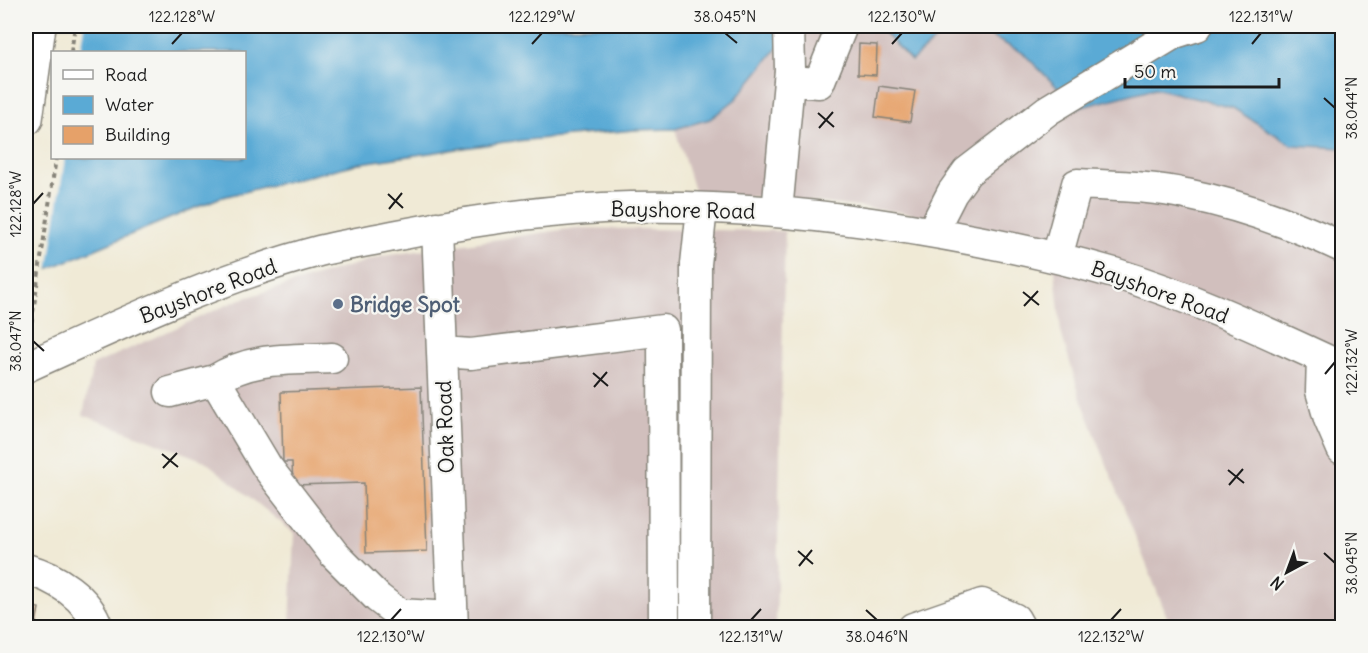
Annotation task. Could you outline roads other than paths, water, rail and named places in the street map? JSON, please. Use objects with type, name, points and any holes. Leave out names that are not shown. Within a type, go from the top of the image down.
[{"type":"highway","points":[[26,119],[39,26]]},
{"type":"street","points":[[777,212],[789,81],[789,26]]},
{"type":"street","points":[[789,81],[819,83],[842,26]]},
{"type":"street","points":[[932,232],[952,194],[967,172],[1048,110],[1186,28]]},
{"type":"street","points":[[1057,257],[1077,184],[1186,193],[1245,209],[1307,230],[1342,247]]},
{"type":"street","name":"Bayshore Road","points":[[26,358],[138,317],[224,281],[320,251],[437,227],[551,212],[648,207],[777,212],[932,232],[1057,257],[1117,274],[1171,293],[1263,330],[1332,363]]},
{"type":"street","points":[[695,627],[696,264],[702,208]]},
{"type":"street","name":"Oak Road","points":[[437,227],[452,622]]},
{"type":"street","points":[[442,352],[471,354],[663,330],[664,627]]},
{"type":"street","points":[[170,392],[215,380],[229,371],[255,362],[332,358]]},
{"type":"street","points":[[1332,363],[1321,391],[1329,419],[1342,449]]},
{"type":"street","points":[[215,380],[267,467],[334,555],[378,598],[399,614],[452,622]]},
{"type":"street","points":[[26,569],[45,575],[68,590],[84,604],[98,627]]},
{"type":"street","points":[[914,627],[982,604],[1014,619],[1020,627]]},
{"type":"water","points":[[26,26],[795,26],[736,99],[710,119],[675,129],[634,130],[505,142],[361,163],[219,198],[26,278]]},
{"type":"water","points":[[878,26],[951,26],[911,61]]},
{"type":"water","points":[[971,26],[1342,26],[1342,148],[1292,145],[1233,108],[1155,88],[1078,108],[1023,53]]},
{"type":"place","name":"Bridge Spot","points":[[338,304]]}]
